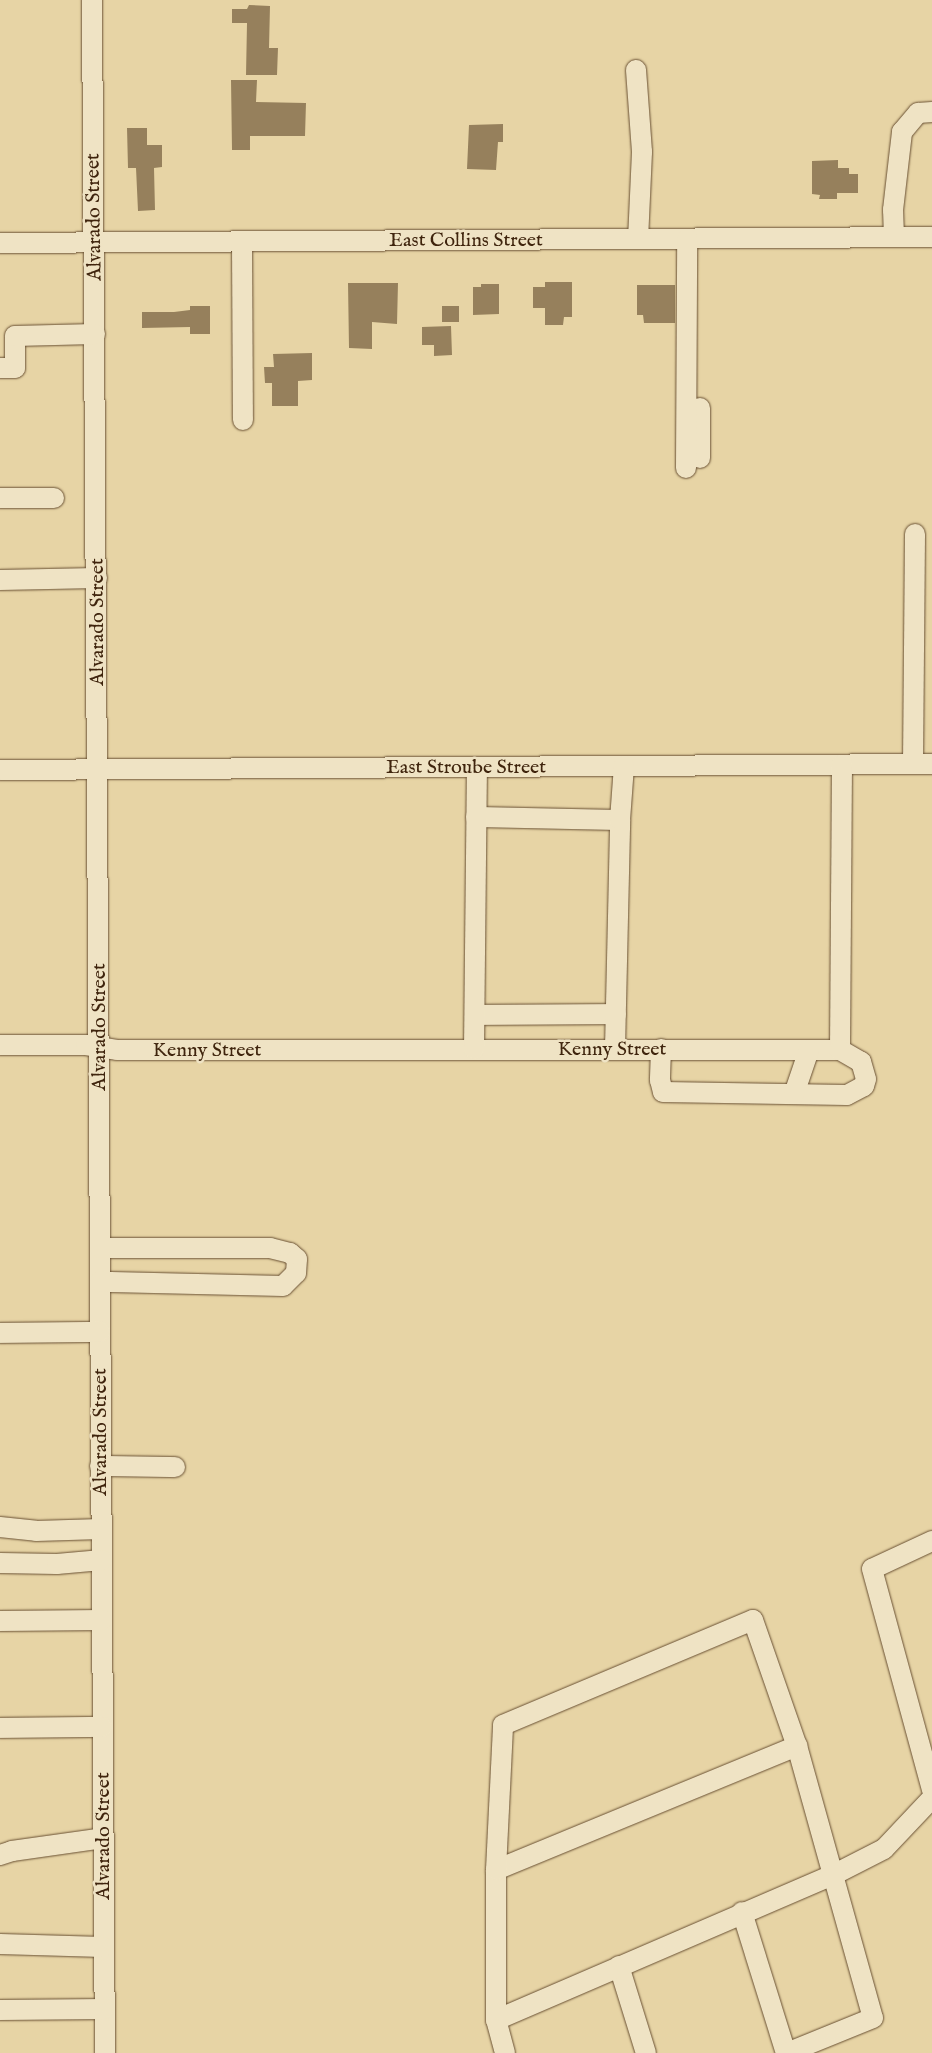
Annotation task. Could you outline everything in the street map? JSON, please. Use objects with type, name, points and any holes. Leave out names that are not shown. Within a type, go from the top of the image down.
[{"type":"street","name":"Alvarado Street","points":[[92,0],[105,2053]]},
{"type":"street","points":[[636,70],[642,152],[638,239]]},
{"type":"street","points":[[894,237],[894,210],[902,132],[918,113],[932,112]]},
{"type":"street","name":"East Collins Street","points":[[0,243],[932,237]]},
{"type":"street","points":[[692,239],[693,463]]},
{"type":"street","points":[[242,242],[243,420]]},
{"type":"street","points":[[0,368],[15,368],[15,336],[95,334]]},
{"type":"street","points":[[0,498],[54,498]]},
{"type":"street","points":[[915,534],[923,764]]},
{"type":"street","points":[[0,580],[97,578]]},
{"type":"street","name":"East Stroube Street","points":[[0,770],[923,764]]},
{"type":"street","points":[[662,1049],[660,1080],[663,1092],[847,1095],[864,1086],[866,1079],[861,1062],[840,1050],[842,765]]},
{"type":"street","points":[[615,1049],[620,820],[624,766]]},
{"type":"street","points":[[474,1050],[476,767]]},
{"type":"street","points":[[476,817],[620,820]]},
{"type":"street","points":[[475,1015],[616,1014]]},
{"type":"street","name":"Kenny Street","points":[[0,1045],[86,1045],[99,1048],[840,1050]]},
{"type":"street","points":[[794,1094],[809,1050]]},
{"type":"street","points":[[100,1248],[270,1248],[290,1253],[297,1259],[296,1273],[283,1286],[100,1282]]},
{"type":"street","points":[[0,1333],[100,1332]]},
{"type":"street","points":[[100,1466],[175,1467]]},
{"type":"street","points":[[0,1527],[36,1530],[101,1529]]},
{"type":"street","points":[[930,1779],[872,1568],[932,1541]]},
{"type":"street","points":[[0,1563],[57,1564],[102,1560]]},
{"type":"street","points":[[0,1621],[102,1620]]},
{"type":"street","points":[[505,2053],[496,2020],[496,1870],[503,1725],[753,1620],[797,1746],[835,1874],[873,2018],[830,2045],[786,2053],[742,1912]]},
{"type":"street","points":[[0,1728],[102,1727]]},
{"type":"street","points":[[496,1870],[797,1746]]},
{"type":"street","points":[[496,2020],[742,1912],[835,1874],[884,1849],[932,1798]]},
{"type":"street","points":[[0,1856],[12,1851],[103,1838]]},
{"type":"street","points":[[0,1944],[103,1947]]},
{"type":"street","points":[[619,1966],[646,2053]]},
{"type":"street","points":[[0,2010],[105,2009]]},
{"type":"building","points":[[249,5],[270,6],[269,48],[278,48],[277,75],[246,75],[247,23],[232,23],[232,9],[247,9]]},
{"type":"building","points":[[231,80],[257,80],[256,102],[306,103],[305,136],[250,136],[250,150],[232,150]]},
{"type":"building","points":[[503,124],[503,142],[498,142],[496,170],[467,169],[469,125]]},
{"type":"building","points":[[127,128],[147,128],[147,145],[162,145],[162,167],[154,168],[155,210],[138,211],[136,168],[128,168]]},
{"type":"building","points":[[838,160],[838,168],[849,168],[849,174],[858,174],[858,193],[837,193],[837,199],[819,199],[820,195],[812,194],[812,161]]},
{"type":"building","points":[[545,282],[572,282],[572,317],[564,317],[563,325],[545,325],[545,308],[533,308],[533,287],[545,287]]},
{"type":"building","points":[[348,283],[398,283],[397,324],[372,322],[372,349],[349,348]]},
{"type":"building","points":[[481,284],[499,284],[499,314],[473,315],[473,287],[481,287]]},
{"type":"building","points":[[637,285],[675,285],[675,323],[644,323],[643,315],[637,315]]},
{"type":"building","points":[[190,306],[210,306],[210,334],[190,334],[190,327],[142,328],[142,312],[190,310]]},
{"type":"building","points":[[442,306],[459,306],[459,322],[442,322]]},
{"type":"building","points":[[451,326],[452,355],[434,356],[434,345],[422,345],[422,327]]},
{"type":"building","points":[[312,353],[312,380],[298,381],[298,406],[272,406],[272,383],[265,383],[264,367],[274,367],[273,354]]}]
